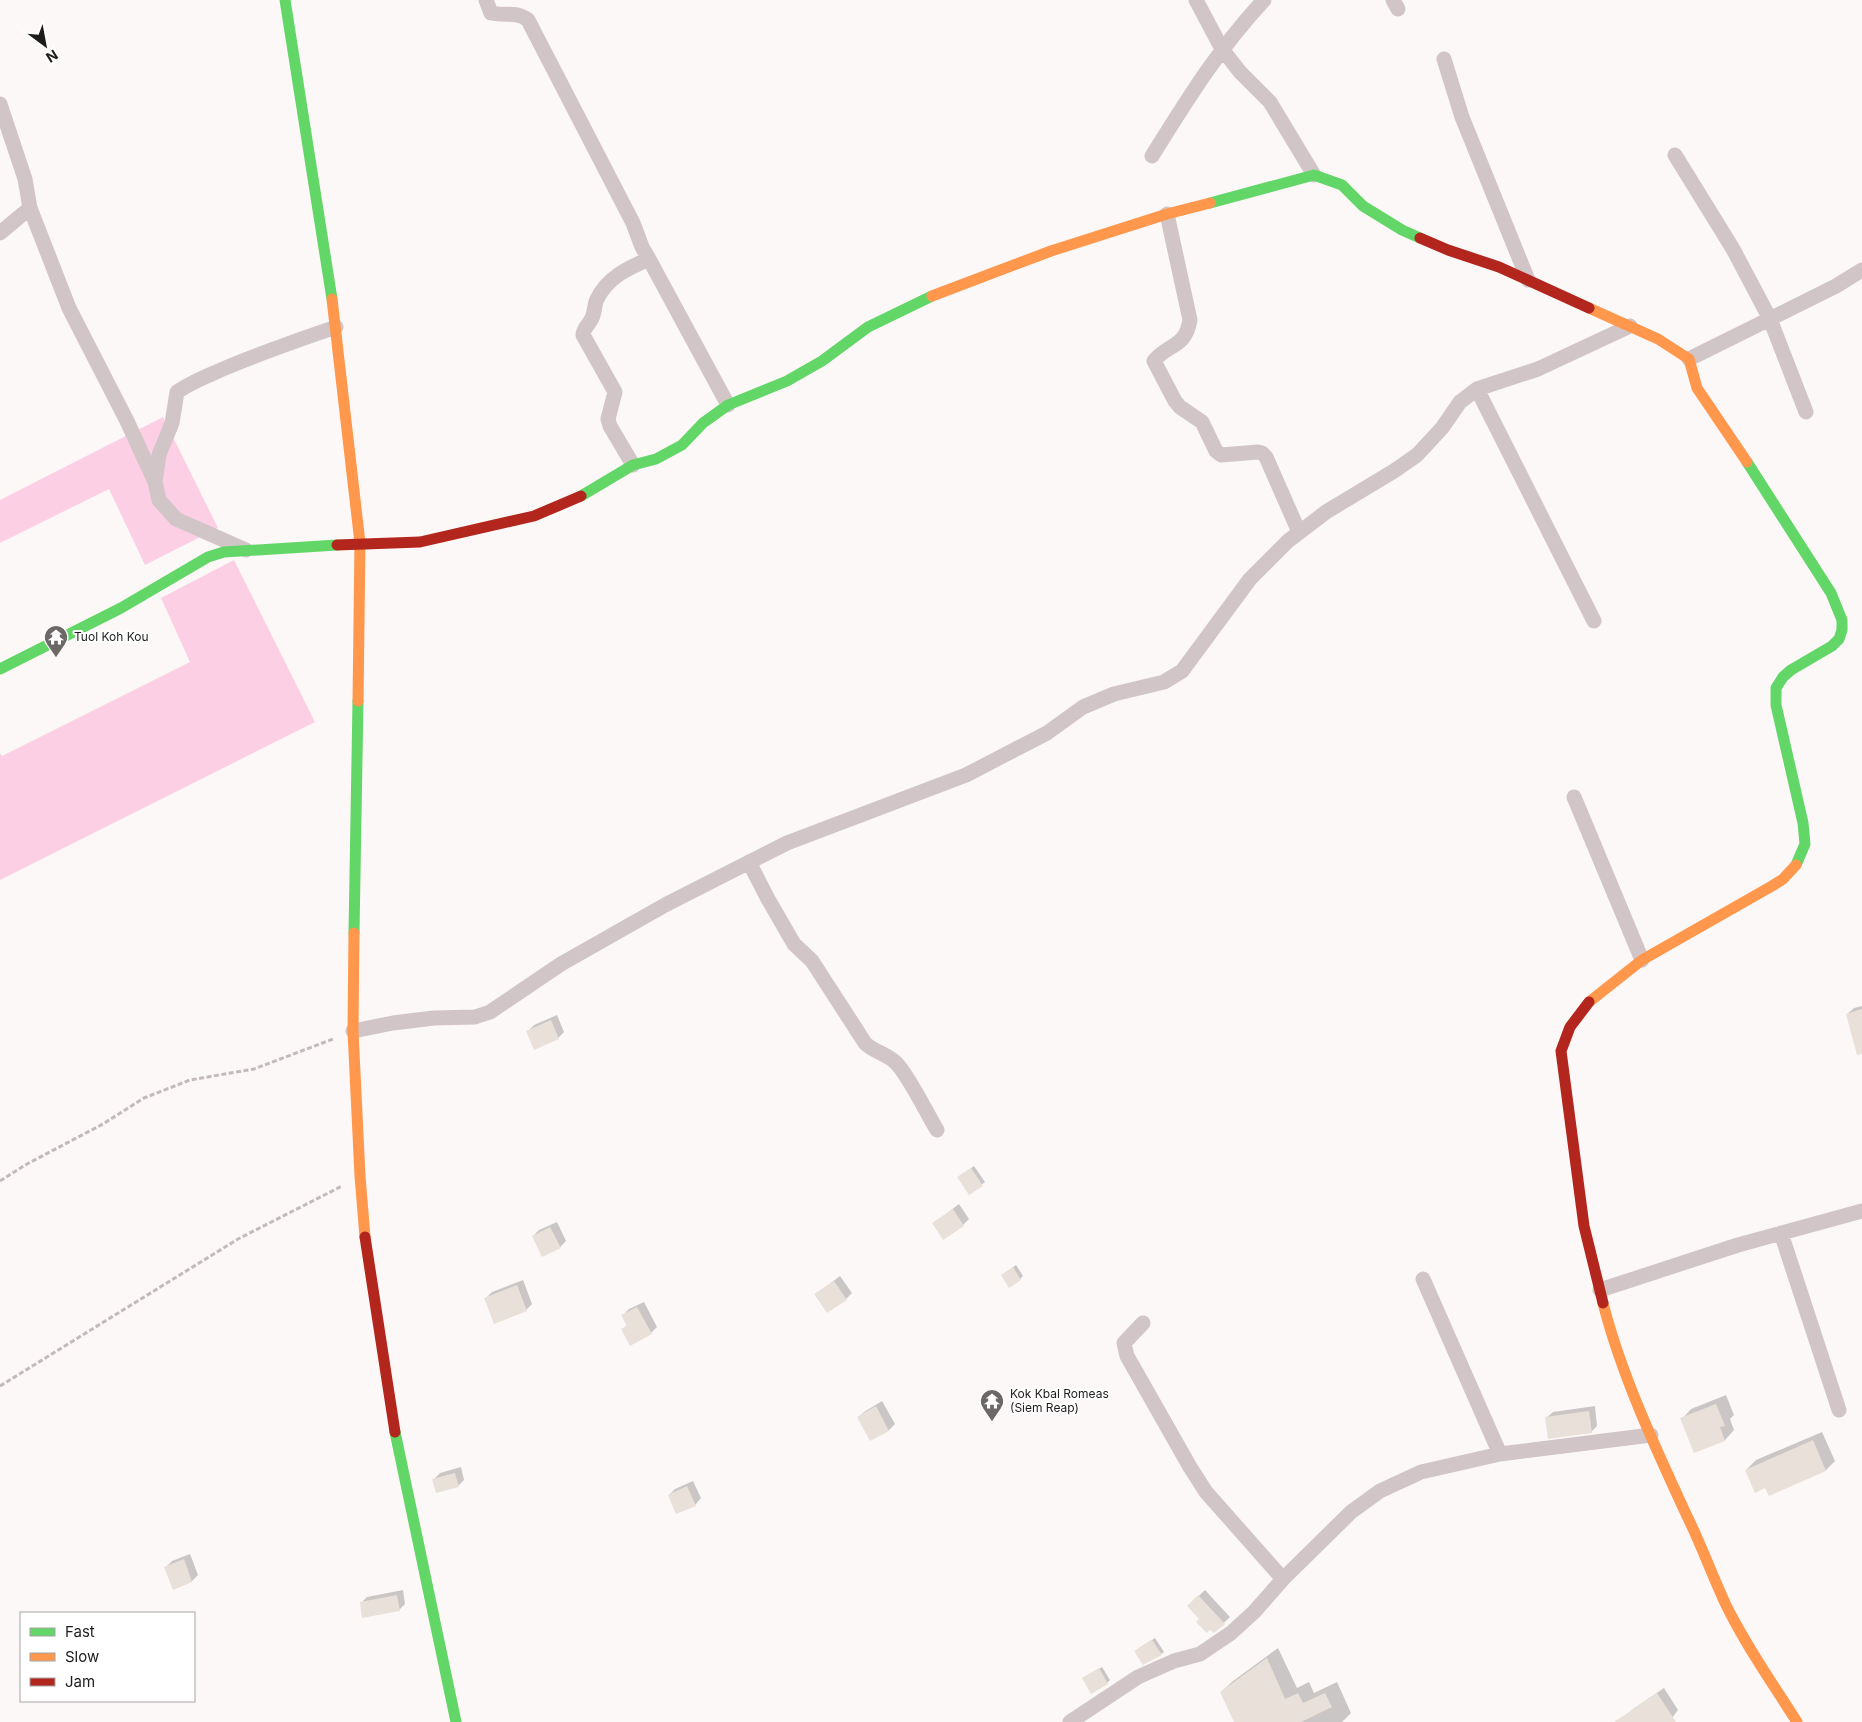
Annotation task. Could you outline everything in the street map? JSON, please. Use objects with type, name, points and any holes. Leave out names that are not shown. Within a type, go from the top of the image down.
[{"type":"street","points":[[285,0],[336,327],[360,543],[353,1031],[360,1176],[365,1235],[394,1425],[456,1722]]},
{"type":"street","points":[[486,0],[491,13],[514,13],[528,20],[629,214],[642,247],[728,404]]},
{"type":"street","points":[[1196,0],[1222,49],[1240,72],[1270,102],[1314,175]]},
{"type":"street","points":[[1152,156],[1190,94],[1222,49],[1238,28],[1264,0]]},
{"type":"street","points":[[1444,59],[1462,118],[1528,280]]},
{"type":"street","points":[[0,104],[25,179],[30,208],[69,308],[127,421],[155,482],[159,500],[176,519],[248,550]]},
{"type":"street","points":[[1675,156],[1733,249],[1770,319],[1806,412]]},
{"type":"street","points":[[0,670],[121,608],[208,557],[224,552],[360,543],[420,542],[534,516],[575,500],[633,465],[656,459],[682,445],[703,423],[728,404],[786,381],[822,361],[868,327],[940,292],[1034,257],[1167,214],[1314,175],[1342,185],[1364,206],[1402,230],[1448,250],[1499,266],[1658,339],[1689,359],[1697,388],[1725,428],[1831,593],[1840,612],[1842,629],[1838,640],[1828,649],[1782,676],[1776,688],[1776,705],[1803,823],[1805,844],[1797,864],[1772,886],[1642,960],[1588,1003],[1570,1026],[1561,1051],[1584,1226],[1612,1338],[1651,1435],[1734,1620],[1797,1722]]},
{"type":"street","points":[[0,233],[30,208]]},
{"type":"street","points":[[1167,214],[1190,320],[1188,330],[1181,342],[1154,361],[1175,401],[1180,407],[1202,422],[1216,451],[1221,455],[1258,452],[1266,457],[1299,532]]},
{"type":"street","points":[[633,465],[610,426],[608,419],[615,392],[583,335],[583,330],[594,317],[596,301],[607,284],[626,269],[649,259]]},
{"type":"street","points":[[1689,359],[1836,286],[1862,270]]},
{"type":"street","points":[[353,1031],[392,1023],[434,1018],[475,1017],[490,1012],[560,964],[665,905],[787,843],[966,775],[1047,733],[1083,707],[1114,694],[1164,682],[1182,671],[1250,579],[1288,541],[1326,512],[1417,455],[1442,428],[1460,402],[1477,389],[1538,369],[1630,326]]},
{"type":"street","points":[[155,482],[159,455],[172,423],[177,392],[196,381],[272,349],[336,327]]},
{"type":"street","points":[[1477,389],[1594,621]]},
{"type":"street","points":[[1574,797],[1642,960]]},
{"type":"street","points":[[749,862],[794,944],[812,961],[865,1043],[873,1051],[886,1055],[897,1064],[937,1130]]},
{"type":"street","points":[[1600,1290],[1738,1245],[1862,1211]]},
{"type":"street","points":[[1781,1233],[1839,1410]]},
{"type":"street","points":[[1423,1279],[1500,1454]]},
{"type":"street","points":[[1143,1323],[1124,1343],[1127,1356],[1206,1492],[1284,1579]]},
{"type":"street","points":[[1070,1722],[1138,1677],[1174,1660],[1200,1654],[1231,1633],[1254,1612],[1351,1512],[1380,1491],[1421,1472],[1500,1454],[1651,1435]]},
{"type":"path","points":[[0,1181],[27,1164],[103,1124],[144,1098],[190,1080],[254,1068],[353,1031]]},
{"type":"path","points":[[0,1386],[238,1239],[360,1176]]},
{"type":"shaded area","points":[[163,417],[218,528],[145,565],[109,489],[0,543],[0,500]]},
{"type":"shaded area","points":[[234,560],[315,722],[0,880],[0,753],[2,756],[190,662],[161,598]]},
{"type":"building","points":[[1862,1009],[1862,1054],[1857,1055],[1846,1014]]},
{"type":"building","points":[[551,1020],[559,1039],[534,1050],[526,1031]]},
{"type":"building","points":[[971,1168],[983,1186],[969,1195],[957,1177]]},
{"type":"building","points":[[953,1209],[964,1226],[943,1240],[932,1223]]},
{"type":"building","points":[[550,1227],[561,1248],[542,1257],[532,1236]]},
{"type":"building","points":[[1013,1267],[1021,1280],[1009,1288],[1001,1275]]},
{"type":"building","points":[[834,1281],[847,1300],[827,1313],[814,1294]]},
{"type":"building","points":[[517,1285],[527,1311],[494,1324],[484,1298]]},
{"type":"building","points":[[637,1307],[652,1334],[630,1346],[621,1329],[627,1326],[621,1315]]},
{"type":"building","points":[[1716,1404],[1725,1426],[1720,1427],[1725,1441],[1694,1453],[1680,1418]]},
{"type":"building","points":[[876,1406],[889,1431],[870,1441],[857,1417]]},
{"type":"building","points":[[1589,1411],[1592,1433],[1548,1439],[1545,1417]]},
{"type":"building","points":[[1813,1440],[1826,1471],[1769,1496],[1765,1488],[1755,1493],[1745,1470]]},
{"type":"building","points":[[455,1473],[459,1487],[436,1493],[432,1479]]},
{"type":"building","points":[[687,1486],[696,1506],[676,1514],[668,1495]]},
{"type":"building","points":[[184,1559],[192,1582],[173,1590],[164,1567]]},
{"type":"building","points":[[397,1595],[400,1611],[362,1618],[360,1602]]},
{"type":"building","points":[[1198,1595],[1225,1624],[1214,1633],[1210,1630],[1207,1633],[1196,1622],[1199,1619],[1187,1606]]},
{"type":"building","points":[[1152,1640],[1162,1655],[1143,1665],[1134,1651]]},
{"type":"building","points":[[1267,1658],[1285,1699],[1298,1693],[1303,1703],[1325,1693],[1332,1707],[1301,1722],[1234,1722],[1220,1692]]},
{"type":"building","points":[[1099,1668],[1108,1684],[1091,1694],[1082,1678]]},
{"type":"building","points":[[1657,1693],[1676,1722],[1614,1722]]},
{"type":"traffic: fast","points":[[285,0],[332,299]]},
{"type":"traffic: fast","points":[[1210,203],[1314,175],[1342,185],[1363,206],[1402,230],[1420,238]]},
{"type":"traffic: fast","points":[[581,496],[633,465],[656,459],[682,445],[703,423],[728,405],[787,381],[822,361],[868,327],[932,296]]},
{"type":"traffic: fast","points":[[1747,462],[1831,593],[1842,620],[1842,630],[1839,639],[1832,646],[1791,670],[1783,677],[1776,688],[1776,705],[1803,823],[1805,844],[1796,865]]},
{"type":"traffic: fast","points":[[0,669],[121,608],[208,557],[224,552],[337,545]]},
{"type":"traffic: fast","points":[[354,933],[358,701]]},
{"type":"traffic: fast","points":[[395,1432],[456,1722]]},
{"type":"traffic: slow","points":[[932,296],[1051,251],[1167,214],[1210,203]]},
{"type":"traffic: slow","points":[[332,299],[360,543],[358,701]]},
{"type":"traffic: slow","points":[[1589,308],[1658,339],[1689,359],[1697,388],[1747,462]]},
{"type":"traffic: slow","points":[[1589,1002],[1642,960],[1772,886],[1783,879],[1796,865]]},
{"type":"traffic: slow","points":[[354,933],[353,1031],[365,1237]]},
{"type":"traffic: slow","points":[[1603,1303],[1610,1330],[1629,1383],[1662,1463],[1697,1537],[1726,1605],[1751,1650],[1797,1722]]},
{"type":"traffic: jam","points":[[1420,238],[1448,250],[1499,267],[1589,308]]},
{"type":"traffic: jam","points":[[337,545],[420,542],[534,516],[581,496]]},
{"type":"traffic: jam","points":[[1589,1002],[1570,1027],[1561,1051],[1584,1226],[1603,1303]]},
{"type":"traffic: jam","points":[[365,1237],[395,1432]]},
{"type":"place","name":"Tuol Koh Kou","points":[[56,658]]},
{"type":"place","name":"Kok Kbal Romeas (Siem Reap)","points":[[992,1422]]}]
